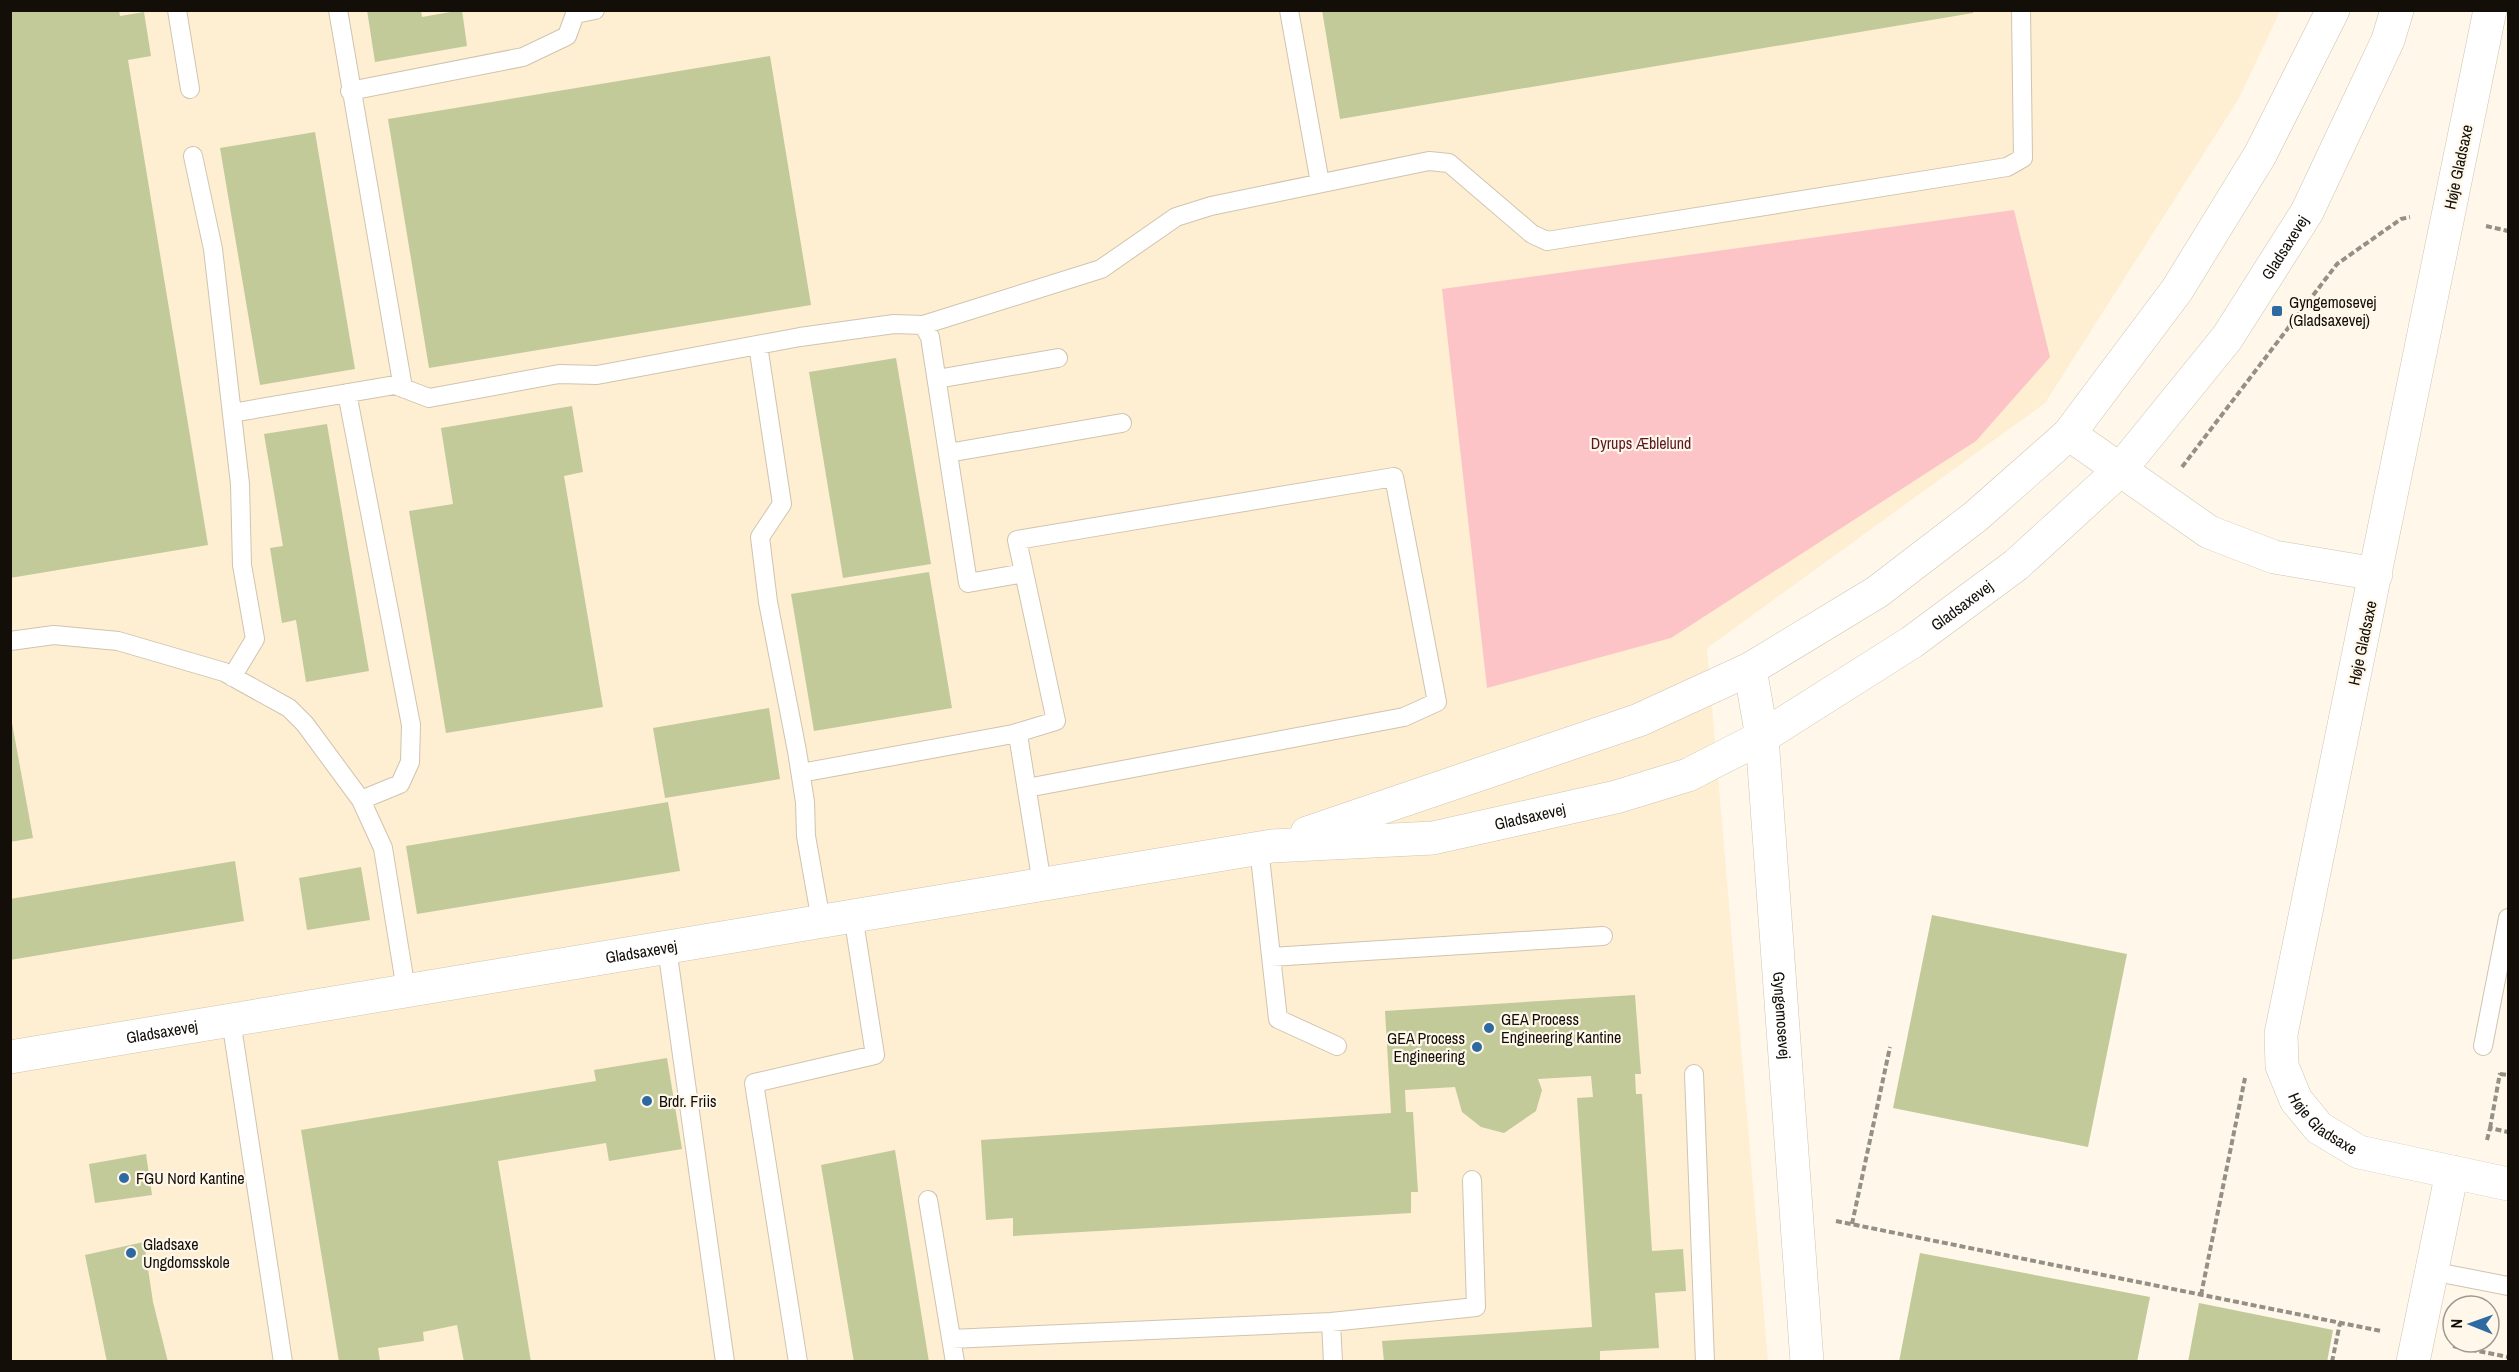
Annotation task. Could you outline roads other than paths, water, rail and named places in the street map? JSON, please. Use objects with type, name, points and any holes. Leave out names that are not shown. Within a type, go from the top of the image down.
[{"type":"street","name":"Gladsaxevej","points":[[1265,847],[1639,720],[1750,669],[1877,592],[1975,517],[2069,434],[2177,290],[2260,155],[2332,10]]},
{"type":"street","name":"Gladsaxevej","points":[[10,1057],[1265,847],[1444,836],[1616,797],[1688,775],[1762,736],[1912,642],[2007,572],[2119,471],[2227,338],[2307,212],[2388,40],[2397,10]]},
{"type":"street","name":"Høje Gladsaxe","points":[[2490,10],[2281,1034],[2282,1066],[2296,1100],[2319,1128],[2360,1152],[2508,1184]]},
{"type":"street","points":[[2069,434],[2209,532],[2274,557],[2376,574]]},
{"type":"street","name":"Gyngemosevej","points":[[1750,669],[1762,736],[1807,1362]]},
{"type":"street","points":[[2415,1350],[2452,1173]]},
{"type":"lane","points":[[177,10],[190,89]]},
{"type":"lane","points":[[338,10],[350,91],[403,388]]},
{"type":"lane","points":[[350,91],[523,57],[567,36],[575,14],[595,10]]},
{"type":"lane","points":[[1289,10],[1320,183]]},
{"type":"lane","points":[[232,413],[395,385],[429,398],[559,374],[597,375],[758,345],[894,324],[923,325],[1101,269],[1176,217],[1211,206],[1429,161],[1449,163],[1532,234],[1547,241],[2007,167],[2023,158],[2021,10]]},
{"type":"lane","points":[[193,156],[213,249],[240,484],[242,565],[255,639],[232,677]]},
{"type":"lane","points":[[923,325],[930,337],[968,583],[1024,573]]},
{"type":"lane","points":[[758,345],[782,504],[760,537],[768,602],[801,773],[806,836],[821,921]]},
{"type":"lane","points":[[937,379],[1058,358]]},
{"type":"lane","points":[[347,393],[411,725],[410,762],[400,784],[361,800]]},
{"type":"lane","points":[[948,453],[1122,423]]},
{"type":"lane","points":[[801,773],[1012,734],[1056,721],[1017,540],[1394,477],[1437,702],[1404,717],[1027,788]]},
{"type":"lane","points":[[10,641],[54,635],[118,641],[232,677],[289,708],[305,724],[361,800],[384,848],[406,990]]},
{"type":"lane","points":[[1012,734],[1019,741],[1042,884]]},
{"type":"lane","points":[[1265,847],[1271,957],[1278,1019],[1337,1046]]},
{"type":"lane","points":[[798,1362],[754,1083],[875,1055],[853,915]]},
{"type":"lane","points":[[2483,1046],[2508,918]]},
{"type":"lane","points":[[1271,957],[1603,936]]},
{"type":"lane","points":[[667,948],[725,1362]]},
{"type":"lane","points":[[231,1020],[283,1362]]},
{"type":"lane","points":[[1694,1074],[1705,1362]]},
{"type":"lane","points":[[951,1339],[1331,1322],[1476,1307],[1472,1180]]},
{"type":"lane","points":[[928,1200],[955,1362]]},
{"type":"lane","points":[[2431,1271],[2508,1286]]},
{"type":"lane","points":[[1331,1322],[1333,1362]]},
{"type":"place","name":"Gyngemosevej (Gladsaxevej)","points":[[2277,311]]},
{"type":"place","name":"GEA Process Engineering Kantine","points":[[1489,1028]]},
{"type":"place","name":"GEA Process Engineering","points":[[1477,1047]]},
{"type":"place","name":"Brdr. Friis","points":[[647,1101]]},
{"type":"place","name":"FGU Nord Kantine","points":[[124,1178]]},
{"type":"place","name":"Gladsaxe Ungdomsskole","points":[[131,1253]]},
{"type":"park label","name":"Dyrups Æblelund","points":[[1641,443]]}]
